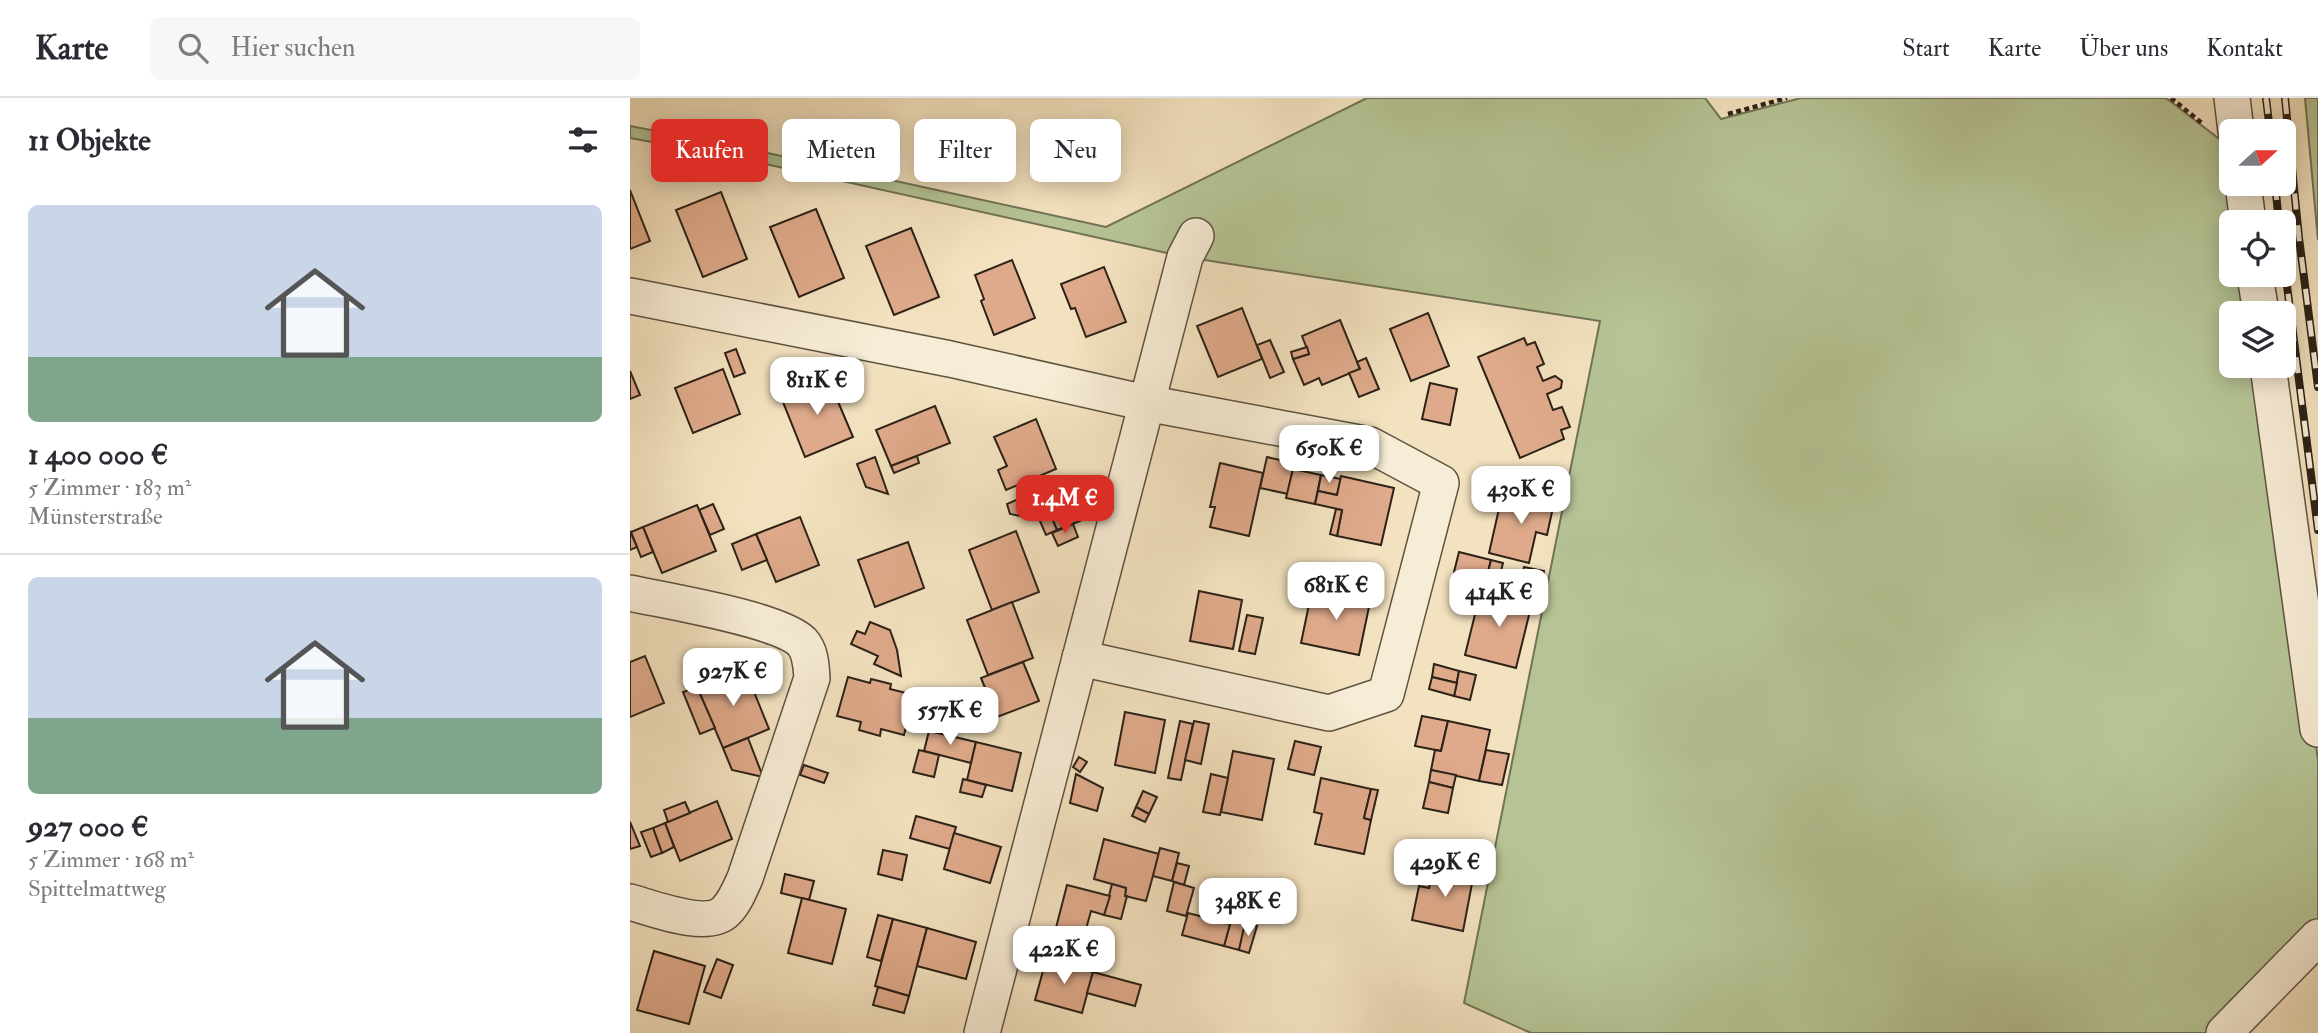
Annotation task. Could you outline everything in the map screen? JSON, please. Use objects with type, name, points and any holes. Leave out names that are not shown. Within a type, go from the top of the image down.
[{"type":"street","points":[[2232,98],[2235,119]]},
{"type":"street","points":[[982,1033],[1185,257],[1196,236]]},
{"type":"street","points":[[630,296],[950,359],[1146,403],[1370,444],[1441,483],[1386,694],[1329,713],[1080,657]]},
{"type":"street","points":[[2270,378],[2318,729]]},
{"type":"street","points":[[630,593],[761,623],[784,632],[802,642],[810,656],[812,678],[745,877],[725,914],[711,918],[690,918],[630,902]]},
{"type":"street","points":[[2224,1033],[2318,937]]},
{"type":"path","points":[[1728,114],[1787,98]]},
{"type":"green space","points":[[1367,98],[1705,98],[1721,119],[1801,98],[2166,98],[2219,139],[2219,196],[2231,196],[2231,210],[2219,210],[2219,287],[2260,287],[2263,301],[2219,301],[2219,378],[2274,378],[2283,510],[2318,760],[2318,931],[2220,1033],[1531,1033],[1464,1003],[1600,321],[1185,257],[846,182],[900,182],[1106,227]]},
{"type":"green space","points":[[2305,98],[2318,98],[2318,240]]},
{"type":"green space","points":[[630,126],[651,130],[651,142],[630,138]]},
{"type":"green space","points":[[768,153],[782,156],[782,168],[768,165]]},
{"type":"building","points":[[630,190],[650,241],[630,249]]},
{"type":"building","points":[[721,192],[747,259],[703,277],[676,210]]},
{"type":"building","points":[[816,209],[844,278],[799,297],[770,227]]},
{"type":"building","points":[[911,228],[939,297],[894,315],[866,246]]},
{"type":"building","points":[[1012,260],[1035,318],[994,335],[981,301],[984,299],[975,275]]},
{"type":"building","points":[[1104,267],[1126,322],[1086,337],[1075,308],[1071,309],[1061,284]]},
{"type":"building","points":[[1242,308],[1262,359],[1218,377],[1197,326]]},
{"type":"building","points":[[1428,313],[1449,366],[1411,381],[1390,329]]},
{"type":"building","points":[[1340,320],[1360,369],[1322,385],[1319,378],[1304,385],[1293,359],[1309,354],[1302,336]]},
{"type":"building","points":[[1524,338],[1527,345],[1535,342],[1544,364],[1537,367],[1543,381],[1555,376],[1562,381],[1561,388],[1547,394],[1553,410],[1562,407],[1570,427],[1561,430],[1564,439],[1520,458],[1478,357]]},
{"type":"building","points":[[1270,340],[1284,372],[1270,378],[1257,345]]},
{"type":"building","points":[[1307,347],[1309,354],[1293,359],[1291,352]]},
{"type":"building","points":[[736,349],[745,373],[734,377],[725,353]]},
{"type":"building","points":[[1366,358],[1379,389],[1359,397],[1349,373],[1360,369],[1357,362]]},
{"type":"building","points":[[723,369],[740,414],[693,433],[675,388]]},
{"type":"building","points":[[630,371],[640,395],[630,399]]},
{"type":"building","points":[[828,378],[853,437],[805,457],[781,397]]},
{"type":"building","points":[[1430,383],[1457,389],[1450,425],[1422,419]]},
{"type":"building","points":[[935,406],[950,443],[891,466],[876,430]]},
{"type":"building","points":[[1036,419],[1056,469],[1006,490],[998,470],[1007,466],[994,437]]},
{"type":"building","points":[[917,456],[919,463],[894,473],[891,466]]},
{"type":"building","points":[[875,457],[888,494],[866,487],[857,464]]},
{"type":"building","points":[[1267,457],[1294,463],[1288,494],[1260,488]]},
{"type":"building","points":[[1220,463],[1263,473],[1249,536],[1210,527],[1215,507],[1210,507]]},
{"type":"building","points":[[1293,469],[1321,475],[1315,504],[1286,498]]},
{"type":"building","points":[[1321,475],[1341,479],[1337,495],[1318,491]]},
{"type":"building","points":[[1341,476],[1394,488],[1381,545],[1337,536],[1342,510],[1315,504],[1318,491],[1337,495]]},
{"type":"building","points":[[1071,482],[1077,494],[1054,505],[1048,492]]},
{"type":"building","points":[[1505,486],[1523,491],[1520,505],[1501,500]]},
{"type":"building","points":[[1523,491],[1555,498],[1547,535],[1536,532],[1529,563],[1489,553],[1501,500],[1520,505]]},
{"type":"building","points":[[1069,497],[1080,521],[1057,530],[1047,507]]},
{"type":"building","points":[[1021,498],[1027,513],[1020,516],[1010,514],[1007,504]]},
{"type":"building","points":[[713,504],[724,529],[710,535],[699,510]]},
{"type":"building","points":[[697,505],[716,551],[662,573],[643,527]]},
{"type":"building","points":[[1047,507],[1057,530],[1046,535],[1036,512]]},
{"type":"building","points":[[1336,509],[1342,510],[1337,536],[1330,534]]},
{"type":"building","points":[[800,517],[819,565],[776,582],[756,534]]},
{"type":"building","points":[[1073,524],[1078,537],[1058,546],[1052,533]]},
{"type":"building","points":[[643,527],[653,552],[641,557],[631,532]]},
{"type":"building","points":[[630,531],[637,547],[630,550]]},
{"type":"building","points":[[1016,531],[1039,592],[992,610],[969,550]]},
{"type":"building","points":[[756,534],[767,560],[742,570],[732,544]]},
{"type":"building","points":[[908,542],[924,588],[875,607],[858,560]]},
{"type":"building","points":[[1459,552],[1491,560],[1486,580],[1454,572]]},
{"type":"building","points":[[1491,560],[1503,563],[1498,583],[1486,580]]},
{"type":"building","points":[[1524,567],[1544,571],[1540,590],[1520,586]]},
{"type":"building","points":[[1312,590],[1370,602],[1359,655],[1301,643]]},
{"type":"building","points":[[1481,590],[1532,603],[1516,668],[1465,655]]},
{"type":"building","points":[[1199,591],[1242,600],[1233,649],[1190,641]]},
{"type":"building","points":[[1012,602],[1033,658],[988,675],[967,620]]},
{"type":"building","points":[[1247,615],[1263,618],[1255,654],[1239,651]]},
{"type":"building","points":[[870,622],[890,630],[897,650],[901,676],[874,664],[878,656],[851,644],[857,631],[865,634]]},
{"type":"building","points":[[645,656],[664,703],[630,717],[630,662]]},
{"type":"building","points":[[725,657],[731,672],[702,684],[695,669]]},
{"type":"building","points":[[1023,662],[1039,701],[997,717],[981,678]]},
{"type":"building","points":[[1434,664],[1459,671],[1457,683],[1432,677]]},
{"type":"building","points":[[744,667],[769,729],[723,748],[697,687]]},
{"type":"building","points":[[1459,671],[1476,675],[1470,700],[1454,696]]},
{"type":"building","points":[[848,677],[870,683],[871,679],[891,684],[890,689],[914,695],[904,735],[881,729],[880,736],[859,730],[861,722],[837,716]]},
{"type":"building","points":[[1432,677],[1457,683],[1454,696],[1429,689]]},
{"type":"building","points":[[697,687],[715,728],[700,734],[683,692]]},
{"type":"building","points":[[1125,712],[1165,720],[1155,773],[1115,765]]},
{"type":"building","points":[[1422,716],[1448,721],[1441,751],[1415,746]]},
{"type":"building","points":[[1180,721],[1193,724],[1181,780],[1168,778]]},
{"type":"building","points":[[1194,721],[1209,724],[1201,764],[1185,760]]},
{"type":"building","points":[[1448,721],[1490,730],[1479,781],[1431,770],[1435,750],[1441,751]]},
{"type":"building","points":[[929,731],[976,742],[971,763],[924,751]]},
{"type":"building","points":[[748,738],[763,777],[732,770],[723,748]]},
{"type":"building","points":[[1295,741],[1321,747],[1314,775],[1288,769]]},
{"type":"building","points":[[976,742],[1021,753],[1012,791],[967,780]]},
{"type":"building","points":[[919,750],[939,755],[934,777],[913,772]]},
{"type":"building","points":[[1486,750],[1509,754],[1502,785],[1479,781]]},
{"type":"building","points":[[1233,751],[1274,759],[1262,820],[1221,812]]},
{"type":"building","points":[[1079,757],[1087,762],[1080,772],[1073,767]]},
{"type":"building","points":[[804,765],[828,773],[824,783],[800,775]]},
{"type":"building","points":[[1431,770],[1456,775],[1453,788],[1429,782]]},
{"type":"building","points":[[1076,774],[1103,788],[1097,811],[1070,803]]},
{"type":"building","points":[[1211,774],[1228,778],[1220,815],[1203,812]]},
{"type":"building","points":[[1321,778],[1371,789],[1364,818],[1371,820],[1364,854],[1315,844],[1322,814],[1314,812]]},
{"type":"building","points":[[963,779],[986,785],[982,797],[960,792]]},
{"type":"building","points":[[1429,782],[1453,788],[1448,813],[1423,808]]},
{"type":"building","points":[[1371,789],[1378,790],[1371,820],[1364,818]]},
{"type":"building","points":[[1143,791],[1157,797],[1149,814],[1136,807]]},
{"type":"building","points":[[717,801],[732,839],[680,861],[665,823]]},
{"type":"building","points":[[685,802],[690,813],[668,822],[664,810]]},
{"type":"building","points":[[1136,807],[1149,814],[1145,822],[1132,816]]},
{"type":"building","points":[[916,816],[956,827],[950,849],[910,838]]},
{"type":"building","points":[[630,822],[640,846],[630,849]]},
{"type":"building","points":[[665,823],[674,847],[662,853],[653,828]]},
{"type":"building","points":[[653,828],[662,853],[651,857],[641,832]]},
{"type":"building","points":[[954,833],[1001,847],[990,883],[944,869]]},
{"type":"building","points":[[1104,839],[1159,854],[1146,901],[1125,896],[1126,888],[1094,879]]},
{"type":"building","points":[[1160,848],[1179,853],[1172,881],[1153,876]]},
{"type":"building","points":[[883,850],[907,855],[902,880],[878,874]]},
{"type":"building","points":[[1177,863],[1189,866],[1184,885],[1172,881]]},
{"type":"building","points":[[1434,865],[1474,873],[1463,931],[1412,920],[1419,886],[1429,888]]},
{"type":"building","points":[[785,874],[814,881],[809,900],[781,893]]},
{"type":"building","points":[[1174,882],[1194,888],[1186,916],[1167,911]]},
{"type":"building","points":[[1112,884],[1126,888],[1127,896],[1121,919],[1104,915]]},
{"type":"building","points":[[1067,885],[1110,896],[1104,915],[1091,911],[1078,958],[1050,951]]},
{"type":"building","points":[[802,898],[846,909],[832,964],[788,953]]},
{"type":"building","points":[[1237,899],[1251,903],[1239,950],[1224,946]]},
{"type":"building","points":[[1188,913],[1230,924],[1224,946],[1182,935]]},
{"type":"building","points":[[878,915],[893,919],[881,961],[867,957]]},
{"type":"building","points":[[893,919],[927,928],[909,996],[875,986]]},
{"type":"building","points":[[1245,923],[1257,926],[1249,953],[1239,950]]},
{"type":"building","points":[[927,928],[976,942],[966,979],[917,966]]},
{"type":"building","points":[[1084,937],[1098,940],[1092,962],[1078,958]]},
{"type":"building","points":[[654,951],[705,966],[689,1024],[637,1010]]},
{"type":"building","points":[[717,959],[733,965],[721,998],[704,992]]},
{"type":"building","points":[[1046,960],[1093,972],[1082,1013],[1035,1000]]},
{"type":"building","points":[[1093,972],[1141,985],[1135,1006],[1087,993]]},
{"type":"building","points":[[878,987],[909,996],[904,1013],[873,1005]]},
{"type":"railway","points":[[2266,98],[2269,119]]},
{"type":"railway","points":[[2285,98],[2318,387]]},
{"type":"railway","points":[[2276,196],[2278,210]]},
{"type":"railway","points":[[2287,287],[2318,530]]}]
